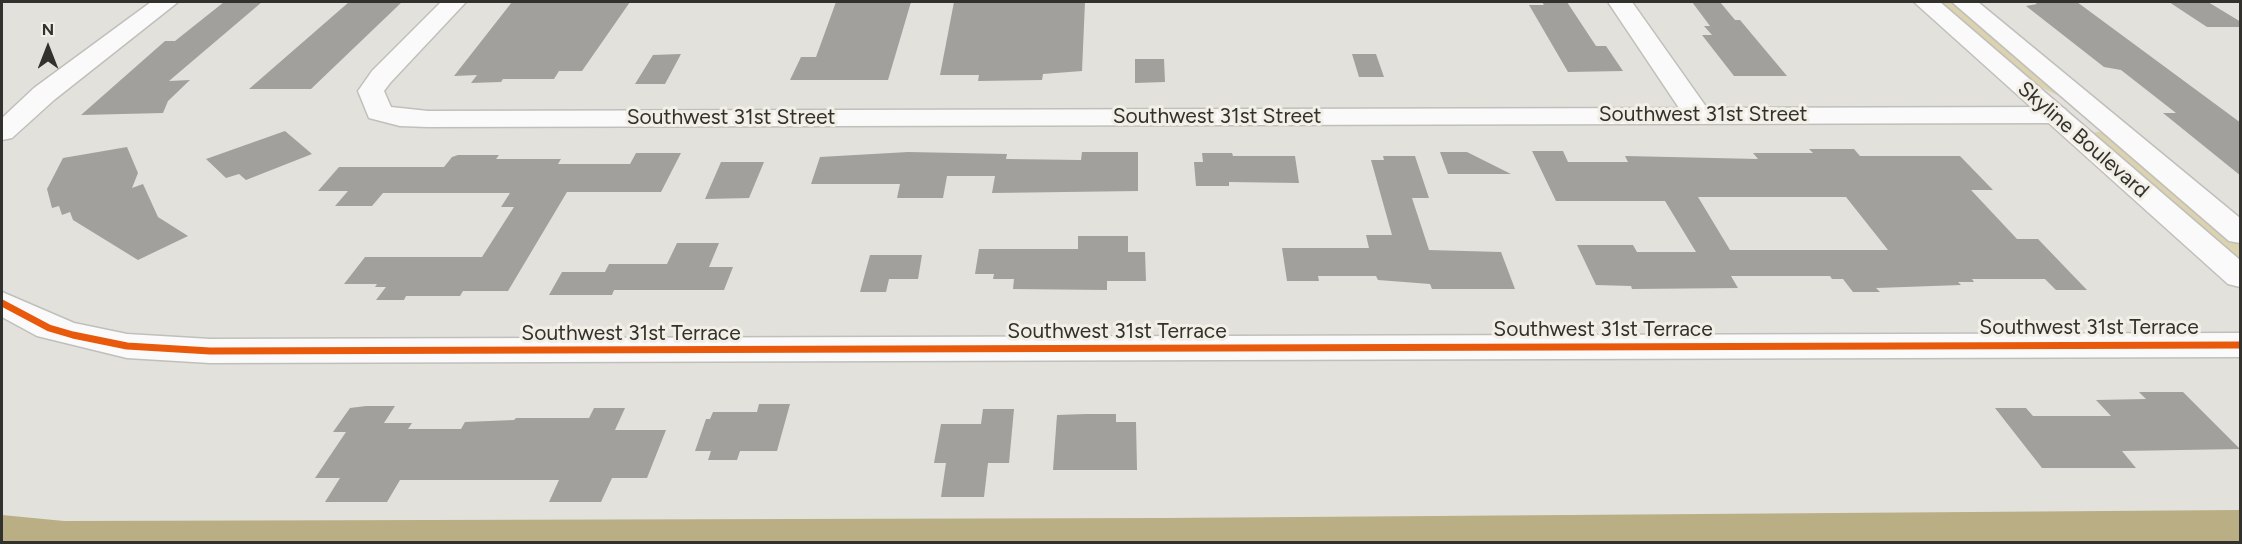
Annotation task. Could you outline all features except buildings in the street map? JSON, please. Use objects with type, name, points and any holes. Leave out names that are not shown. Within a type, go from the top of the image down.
[{"type":"street","points":[[2,132],[44,94],[166,2]]},
{"type":"street","name":"Southwest 31st Street","points":[[454,2],[381,77],[372,92],[379,112],[400,118],[428,119],[2098,115]]},
{"type":"street","points":[[1620,2],[1698,115]]},
{"type":"street","name":"Skyline Boulevard","points":[[1926,2],[2241,278]]},
{"type":"street","name":"Skyline Boulevard","points":[[1964,2],[2241,234]]},
{"type":"street","name":"Southwest 31st Terrace","points":[[2,303],[49,328],[73,335],[127,346],[210,351],[2241,345]]},
{"type":"shaded area","points":[[1937,2],[1956,2],[2050,81],[2057,89],[2057,95],[2030,82]]},
{"type":"shaded area","points":[[2095,132],[2102,132],[2121,142],[2240,245],[2240,265],[2094,139]]},
{"type":"shaded area","points":[[2240,510],[2240,542],[2,542],[2,515],[64,521],[1165,518]]},
{"type":"cycle path","points":[[2,303],[49,328],[73,335],[127,346],[210,351],[2240,345]]}]
